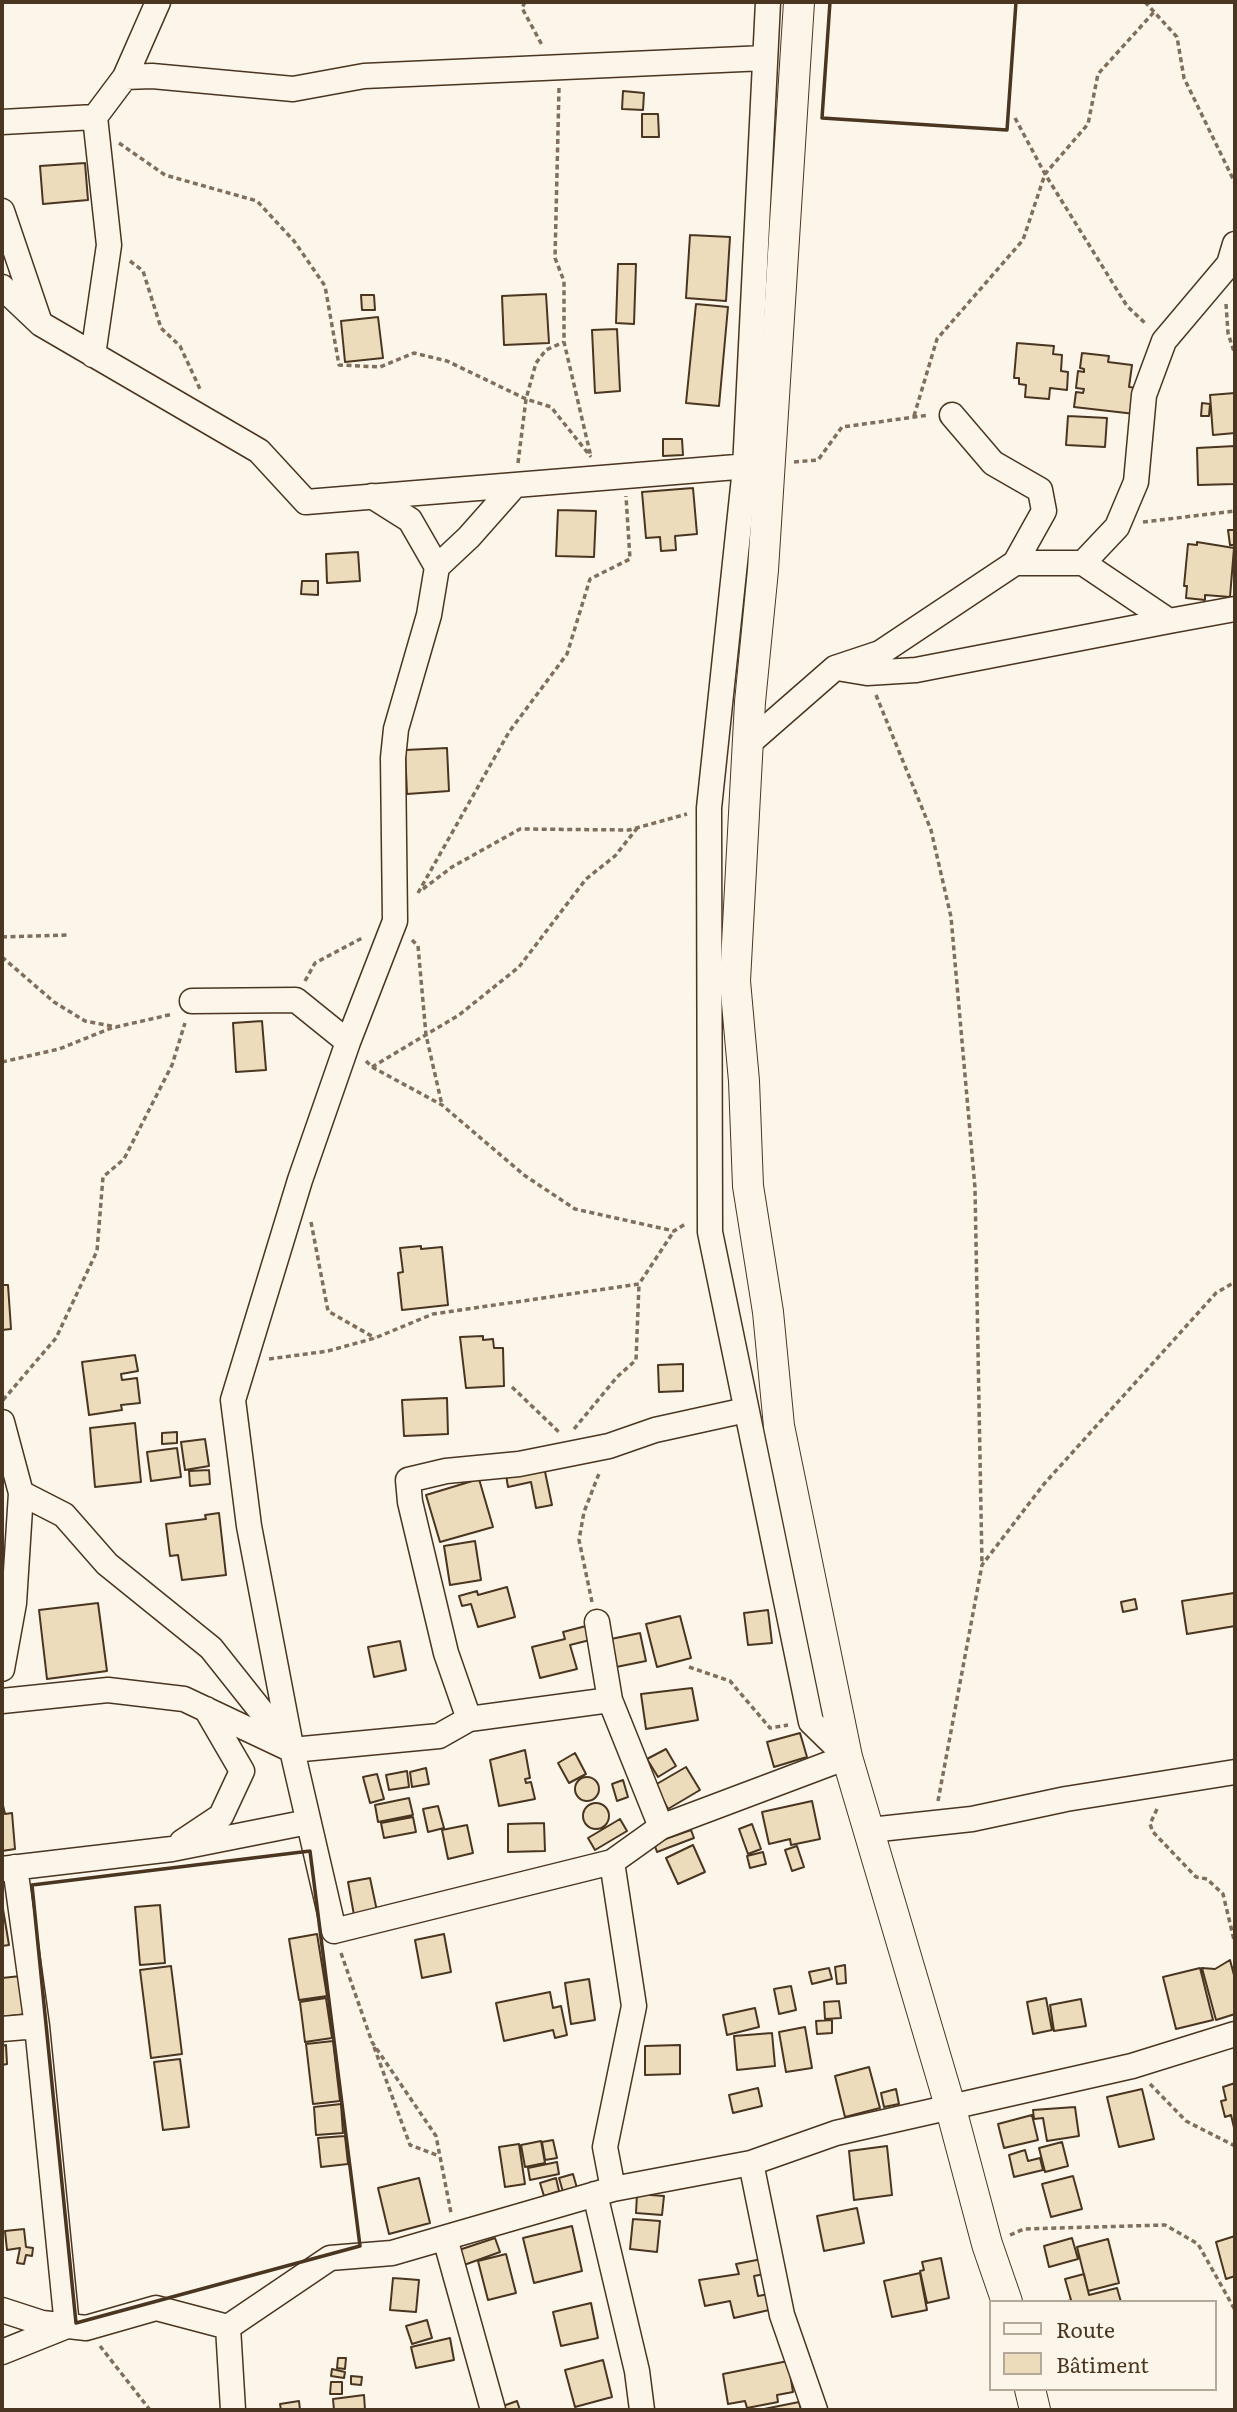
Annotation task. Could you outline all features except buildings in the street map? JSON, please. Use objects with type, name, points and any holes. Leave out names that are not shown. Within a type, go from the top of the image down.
[{"type":"main road","points":[[799,2],[756,466],[763,570],[748,744],[735,981],[744,1081],[748,1186],[768,1312],[779,1426],[847,1757],[951,2109],[987,2244],[1006,2300]]},
{"type":"main road","points":[[1030,2391],[1035,2410]]},
{"type":"street","points":[[93,355],[109,245],[94,117],[125,77],[158,2]]},
{"type":"street","points":[[515,485],[469,537],[437,567],[429,615],[396,729],[393,758],[395,921],[348,1042],[300,1180],[233,1399],[249,1527],[292,1750],[334,1931],[612,1862],[660,1827],[847,1757],[811,1722],[710,1232],[709,808],[756,466],[768,2]]},
{"type":"street","points":[[125,77],[152,75],[293,89],[364,76],[765,58]]},
{"type":"street","points":[[2,122],[94,117]]},
{"type":"street","points":[[2,211],[41,324]]},
{"type":"street","points":[[1083,563],[1117,527],[1136,482],[1144,395],[1164,341],[1232,254]]},
{"type":"street","points":[[2,287],[41,324],[259,451],[306,502],[756,466]]},
{"type":"street","points":[[748,744],[835,668],[880,653],[1015,563],[1044,511],[1040,490],[993,463],[952,415]]},
{"type":"street","points":[[372,496],[410,520],[437,567]]},
{"type":"street","points":[[1015,563],[1083,563],[1169,621]]},
{"type":"street","points":[[835,668],[867,673],[916,670],[1235,608]]},
{"type":"street","points":[[192,1000],[296,1000],[348,1042]]},
{"type":"street","points":[[469,1719],[446,1653],[410,1502],[408,1480],[446,1471],[519,1464],[609,1446],[655,1430],[746,1410]]},
{"type":"street","points":[[2,1422],[21,1493],[13,1603],[3,1667],[32,1698]]},
{"type":"street","points":[[21,1493],[64,1515],[107,1564],[211,1648],[292,1750]]},
{"type":"street","points":[[597,1622],[610,1700],[660,1827]]},
{"type":"street","points":[[2,1701],[108,1690],[184,1699],[292,1750],[439,1736],[469,1719],[610,1700]]},
{"type":"street","points":[[172,1849],[221,1816],[242,1771],[206,1709]]},
{"type":"street","points":[[870,1830],[934,1823],[1235,1772]]},
{"type":"street","points":[[77,2327],[37,2025],[8,1868],[172,1849],[308,1822]]},
{"type":"street","points":[[612,1862],[634,2006],[605,2147],[604,2192],[642,2410]]},
{"type":"street","points":[[2,2029],[37,2025]]},
{"type":"street","points":[[2,2351],[77,2327],[156,2308],[228,2327],[330,2258],[392,2253],[604,2192],[751,2163],[836,2133],[1132,2066],[1235,2034]]},
{"type":"street","points":[[751,2163],[782,2315],[815,2410]]},
{"type":"street","points":[[450,2236],[493,2410]]},
{"type":"street","points":[[2,2310],[41,2323],[77,2327]]},
{"type":"street","points":[[228,2327],[233,2410]]},
{"type":"path","points":[[94,117],[106,134],[165,175],[257,201],[294,242],[326,286],[339,365],[348,368],[380,367],[414,353],[447,361],[526,399],[551,407],[592,459],[564,342],[564,281],[555,258],[559,85],[553,67],[523,8],[525,2]]},
{"type":"path","points":[[1145,2],[1177,37],[1184,78],[1235,183]]},
{"type":"path","points":[[914,416],[937,339],[1023,240],[1045,174],[1088,124],[1098,74],[1154,12]]},
{"type":"path","points":[[1015,118],[1045,174],[1127,306],[1164,341]]},
{"type":"path","points":[[109,245],[143,271],[161,328],[180,346],[201,392]]},
{"type":"path","points":[[1232,254],[1225,296],[1228,333],[1235,355]]},
{"type":"path","points":[[515,485],[526,399],[536,363],[547,350],[564,342]]},
{"type":"path","points":[[756,466],[818,460],[842,427],[914,416],[952,415]]},
{"type":"path","points":[[296,1000],[315,963],[395,921],[420,891],[509,732],[567,654],[590,579],[630,559],[625,477]]},
{"type":"path","points":[[1117,527],[1177,516],[1235,511]]},
{"type":"path","points":[[867,673],[931,830],[951,916],[975,1188],[982,1564],[934,1823]]},
{"type":"path","points":[[420,891],[452,867],[520,829],[629,830],[709,808]]},
{"type":"path","points":[[372,1067],[459,1015],[519,967],[586,879],[615,856],[638,827]]},
{"type":"path","points":[[395,921],[418,946],[426,1035],[443,1105]]},
{"type":"path","points":[[2,937],[68,935]]},
{"type":"path","points":[[2,957],[54,1002],[85,1021],[116,1027]]},
{"type":"path","points":[[2,1062],[59,1049],[116,1027],[168,1017],[192,1000]]},
{"type":"path","points":[[2,1401],[56,1338],[97,1251],[103,1177],[124,1159],[166,1077],[192,1000]]},
{"type":"path","points":[[348,1042],[372,1067],[443,1105],[524,1175],[575,1209],[674,1231]]},
{"type":"path","points":[[300,1180],[316,1239],[328,1311],[375,1338]]},
{"type":"path","points":[[512,1387],[566,1438],[617,1377],[636,1360],[639,1284],[674,1231],[710,1206]]},
{"type":"path","points":[[982,1564],[1044,1484],[1216,1293],[1235,1282]]},
{"type":"path","points":[[244,1363],[328,1350],[375,1338],[433,1314],[639,1284]]},
{"type":"path","points":[[597,1622],[579,1540],[584,1512],[609,1446]]},
{"type":"path","points":[[689,1667],[730,1681],[771,1728],[811,1722]]},
{"type":"path","points":[[1162,1802],[1152,1816],[1153,1832],[1196,1877],[1207,1879],[1223,1894],[1235,1944]]},
{"type":"path","points":[[334,1931],[410,2145],[440,2157]]},
{"type":"path","points":[[372,2042],[436,2136],[450,2236]]},
{"type":"path","points":[[1132,2066],[1186,2121],[1235,2146]]},
{"type":"path","points":[[987,2244],[1024,2229],[1165,2225],[1198,2244],[1235,2310]]},
{"type":"path","points":[[77,2327],[150,2410]]},
{"type":"wall","points":[[830,2],[822,118],[1007,130],[1016,2]]},
{"type":"wall","points":[[310,1851],[360,2246],[76,2323],[32,1885],[310,1851]]}]
